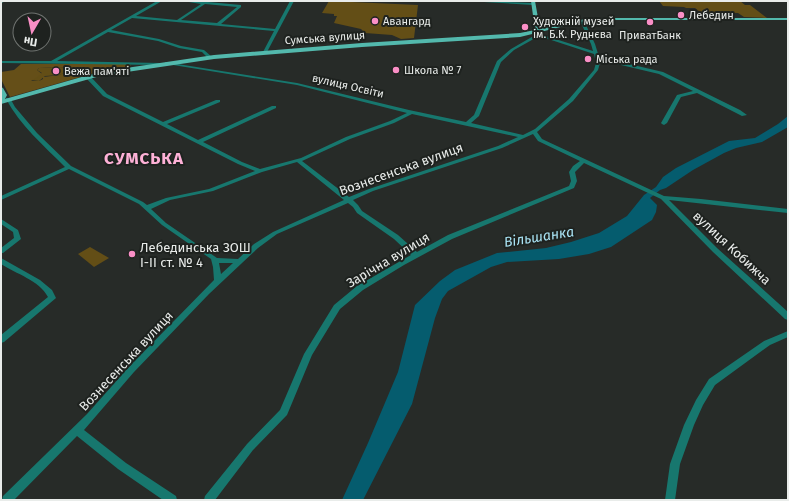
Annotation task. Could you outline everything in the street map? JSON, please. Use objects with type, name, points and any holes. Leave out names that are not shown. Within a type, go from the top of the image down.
[{"type":"main road","points":[[533,3],[538,33]]},
{"type":"main road","name":"Сумська вулиця","points":[[1,101],[88,77],[210,57],[265,52],[520,36],[538,33],[582,21],[788,19]]},
{"type":"main road","points":[[1,90],[4,95],[1,101]]},
{"type":"street","points":[[51,63],[160,1]]},
{"type":"street","points":[[185,1],[240,6],[217,24]]},
{"type":"street","points":[[265,52],[292,1]]},
{"type":"street","points":[[484,1],[533,3]]},
{"type":"street","points":[[178,21],[204,3]]},
{"type":"street","points":[[130,18],[277,30]]},
{"type":"street","points":[[582,21],[596,56]]},
{"type":"street","points":[[108,31],[158,40],[180,47],[203,51],[210,57]]},
{"type":"street","points":[[468,123],[476,116],[499,62],[511,50],[538,33],[596,56],[661,73],[744,115]]},
{"type":"street","name":"Вознесенська вулиця","points":[[7,500],[77,430],[132,370],[218,281],[256,246],[275,233],[371,190],[500,147],[515,139],[534,132],[558,112],[596,70],[598,63],[596,56]]},
{"type":"street","name":"Сумська вулиця","points":[[1,62],[163,64]]},
{"type":"street","name":"вулиця Освіти","points":[[163,64],[297,84],[413,112],[525,136]]},
{"type":"street","points":[[88,77],[105,95],[240,163],[260,171]]},
{"type":"street","points":[[664,123],[680,96],[697,91]]},
{"type":"street","points":[[8,99],[13,108],[35,134],[69,167],[122,193],[147,208],[164,224],[214,258],[217,267],[218,281]]},
{"type":"street","points":[[164,124],[218,101]]},
{"type":"street","points":[[198,142],[274,107]]},
{"type":"street","points":[[147,208],[168,199],[222,186],[260,171],[299,161],[348,138],[392,122],[413,112]]},
{"type":"street","points":[[534,132],[540,140],[662,198],[701,200],[788,211]]},
{"type":"street","points":[[299,161],[356,206],[359,212],[396,237],[416,255]]},
{"type":"street","name":"Зарічна вулиця","points":[[209,500],[250,447],[284,412],[308,354],[337,307],[360,288],[416,255],[456,235],[572,187],[574,182],[571,175],[572,171],[583,161]]},
{"type":"street","points":[[1,198],[69,167]]},
{"type":"street","name":"вулиця Кобижча","points":[[662,198],[715,250],[788,317]]},
{"type":"street","points":[[1,222],[16,231],[18,239],[1,251]]},
{"type":"street","points":[[1,260],[9,267],[39,284],[50,293],[52,298],[1,340]]},
{"type":"street","points":[[215,260],[239,261]]},
{"type":"street","points":[[670,500],[675,464],[689,425],[699,403],[712,382],[767,343],[788,334]]},
{"type":"street","points":[[77,430],[122,466],[172,500]]},
{"type":"shaded area","name":"Авангард","points":[[329,1],[418,5],[414,38],[401,39],[392,35],[365,33],[361,29],[334,23],[337,16],[334,16],[334,14],[322,13]]},
{"type":"shaded area","points":[[659,1],[740,1],[745,5],[750,5],[767,18],[744,17],[738,13],[700,12],[695,8],[663,6]]},
{"type":"shaded area","points":[[21,64],[129,64],[131,66],[84,76],[10,97],[1,79],[1,72],[14,70]],"holes":[[[60,67],[69,69],[60,75],[43,77],[43,79],[39,81],[31,81],[42,74],[37,70],[39,68]]]},
{"type":"shaded area","points":[[60,67],[70,69],[60,75],[45,76],[39,81],[30,80],[42,73],[37,70],[39,68]]},
{"type":"shaded area","points":[[90,247],[109,258],[94,267],[78,254]]},
{"type":"water","points":[[788,116],[788,127],[762,142],[736,148],[724,153],[693,170],[666,188],[660,190],[650,198],[657,205],[656,212],[652,220],[611,247],[589,254],[559,259],[507,262],[491,267],[448,291],[442,299],[435,318],[412,404],[363,500],[342,500],[398,372],[415,305],[440,281],[455,270],[497,253],[546,248],[599,233],[627,216],[644,195],[656,187],[663,177],[676,168],[729,141],[755,138]]},
{"type":"place","name":"Лебедин","points":[[681,15]]},
{"type":"place","name":"Авангард","points":[[375,21]]},
{"type":"place","name":"ПриватБанк","points":[[650,22]]},
{"type":"place","name":"Художній музей ім. Б.К. Руднєва","points":[[525,27]]},
{"type":"place","name":"Міська рада","points":[[588,59]]},
{"type":"place","name":"Школа № 7","points":[[396,70]]},
{"type":"place","name":"Вежа пам'яті","points":[[56,71]]},
{"type":"place","name":"Лебединська ЗОШ І-ІІ ст. № 4","points":[[132,254]]},
{"type":"district","name":"СУМСЬКА","points":[[144,158]]},
{"type":"water label","name":"Вільшанка","points":[[539,237]]}]
